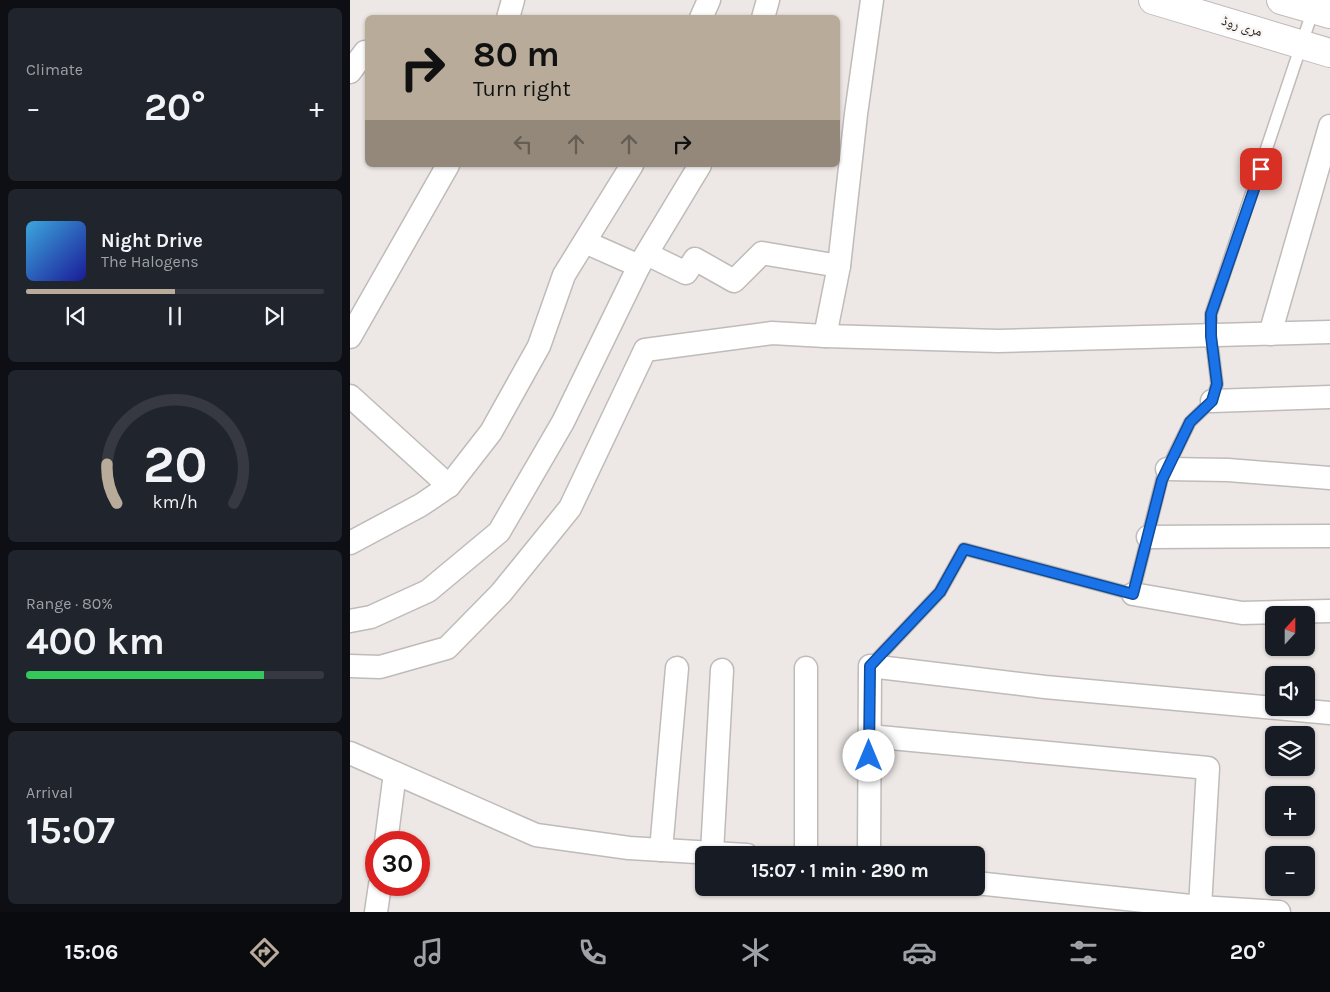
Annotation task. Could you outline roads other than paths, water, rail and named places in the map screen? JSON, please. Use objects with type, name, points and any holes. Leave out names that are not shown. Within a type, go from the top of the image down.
[{"type":"main road","name":"مری روڈ","points":[[1153,0],[1330,52]]},
{"type":"main road","points":[[1281,0],[1322,11]]},
{"type":"street","points":[[509,15],[513,0]]},
{"type":"street","points":[[702,15],[709,0]]},
{"type":"street","points":[[764,15],[768,0]]},
{"type":"street","points":[[826,336],[839,266],[856,114],[872,0]]},
{"type":"street","points":[[350,72],[365,53]]},
{"type":"street","points":[[1270,334],[1330,126]]},
{"type":"street","points":[[350,337],[447,167]]},
{"type":"street","points":[[350,543],[421,505],[449,486],[491,432],[539,346],[564,275],[631,167]]},
{"type":"street","points":[[350,621],[371,617],[428,591],[499,532],[563,422],[643,260],[699,167]]},
{"type":"street","points":[[585,242],[686,273],[695,259],[734,281],[762,253],[839,266]]},
{"type":"street","points":[[350,666],[380,667],[447,648],[500,593],[570,508],[645,350],[772,334],[998,341],[1330,332]]},
{"type":"street","points":[[350,396],[449,486]]},
{"type":"street","points":[[1212,401],[1330,397]]},
{"type":"street","points":[[1167,469],[1228,470],[1330,478]]},
{"type":"street","points":[[1148,537],[1330,536]]},
{"type":"street","points":[[1133,594],[1242,613],[1330,611]]},
{"type":"street","points":[[869,846],[870,666],[1045,687],[1330,713]]},
{"type":"street","points":[[661,850],[676,668]]},
{"type":"street","points":[[806,668],[806,846]]},
{"type":"street","points":[[712,846],[722,670]]},
{"type":"street","points":[[869,736],[1208,768],[1200,907]]},
{"type":"street","points":[[350,754],[536,835],[629,848],[695,852]]},
{"type":"street","points":[[387,831],[395,772]]},
{"type":"street","points":[[985,884],[1200,907],[1279,912]]},
{"type":"street","points":[[376,912],[378,896]]},
{"type":"lane","points":[[870,666],[940,592],[964,549],[1133,594],[1167,469],[1190,422],[1212,401],[1217,384],[1211,336],[1211,314],[1268,150],[1302,44],[1322,11]]}]
